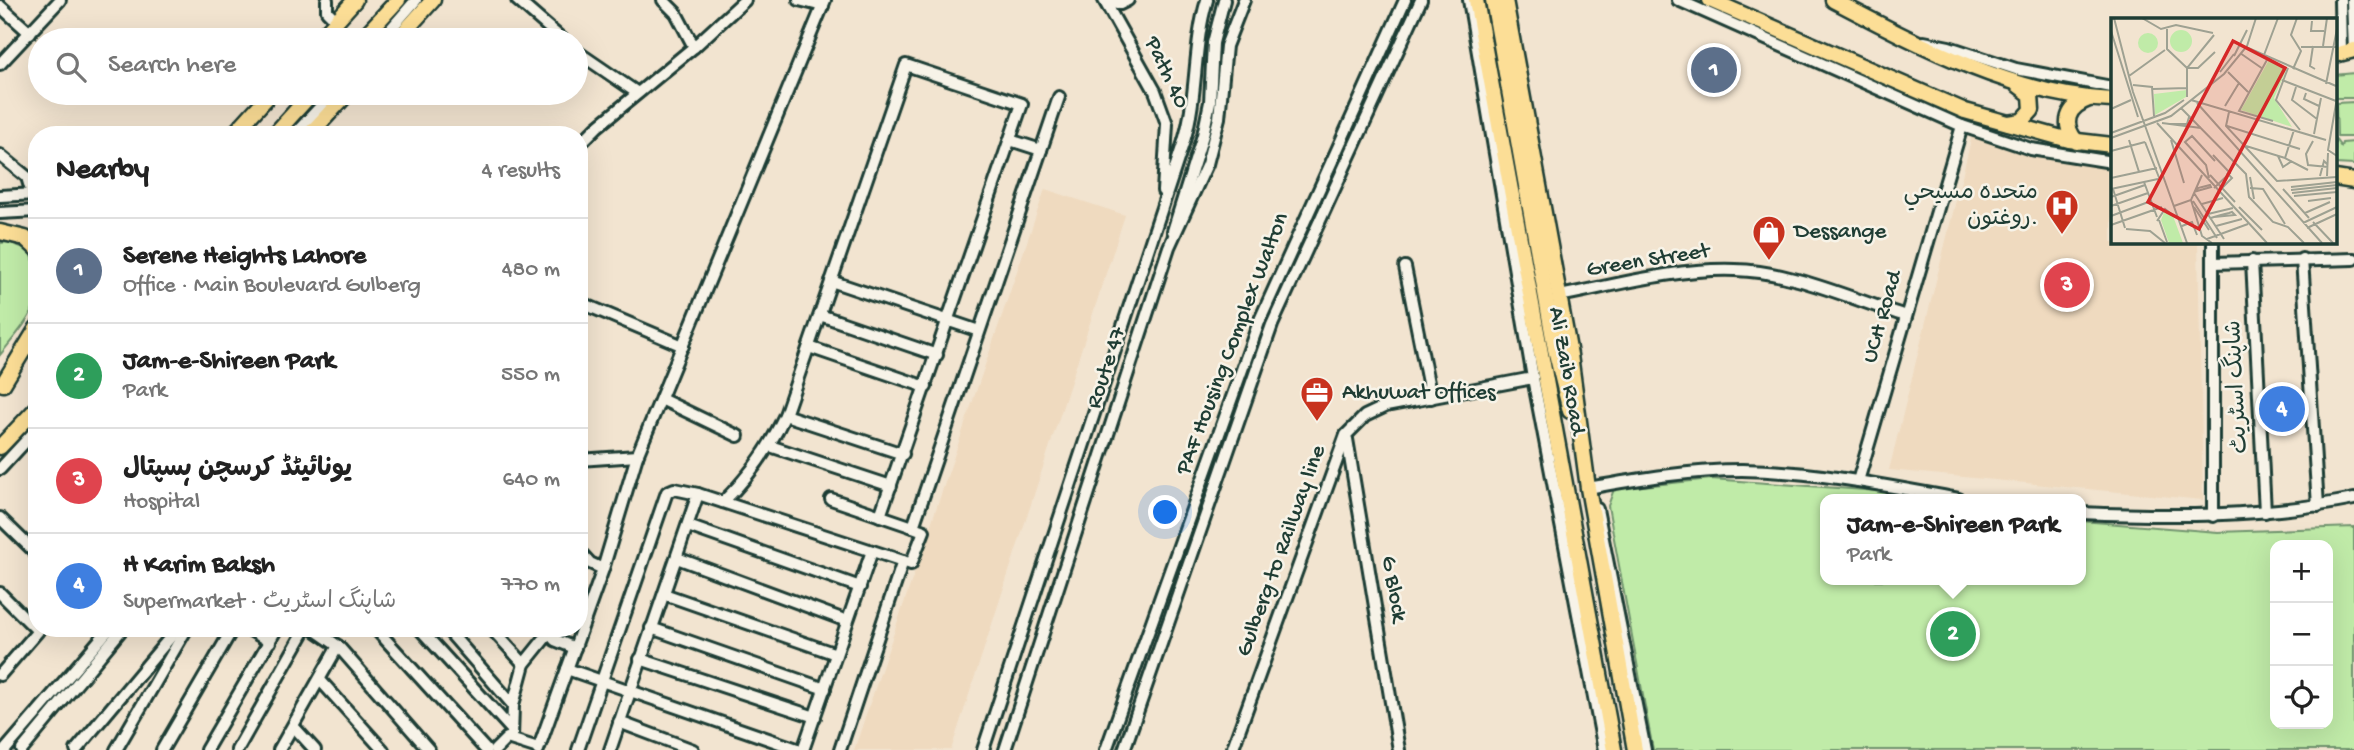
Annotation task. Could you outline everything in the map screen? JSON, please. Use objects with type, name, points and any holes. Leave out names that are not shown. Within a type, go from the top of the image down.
[{"type":"main road","points":[[330,28],[355,0]]},
{"type":"main road","points":[[372,28],[398,0]]},
{"type":"main road","points":[[408,28],[433,0]]},
{"type":"main road","name":"Ali Zaib Road","points":[[1476,0],[1614,750]]},
{"type":"main road","points":[[1493,0],[1555,349],[1588,488]]},
{"type":"main road","name":"Ali Zaib Road","points":[[1505,0],[1559,296],[1588,488],[1635,750]]},
{"type":"main road","points":[[1710,0],[1918,92],[2007,124],[2077,142],[2111,145]]},
{"type":"main road","points":[[1819,0],[1871,20]]},
{"type":"main road","points":[[1833,0],[2026,90],[2033,103],[2028,117],[2007,124]]},
{"type":"main road","points":[[2011,82],[2089,99],[2111,100]]},
{"type":"main road","points":[[2077,142],[2068,132],[2067,119],[2073,107],[2089,99]]},
{"type":"main road","points":[[241,126],[260,105]]},
{"type":"main road","points":[[282,126],[301,105]]},
{"type":"main road","points":[[317,126],[337,105]]},
{"type":"main road","points":[[2336,178],[2354,181]]},
{"type":"main road","points":[[0,232],[28,241]]},
{"type":"main road","points":[[1,386],[28,342]]},
{"type":"main road","points":[[1,386],[28,355]]},
{"type":"main road","points":[[0,447],[28,417]]},
{"type":"street","points":[[35,28],[60,0]]},
{"type":"street","points":[[327,0],[327,11],[337,21]]},
{"type":"street","points":[[392,28],[416,0]]},
{"type":"street","points":[[406,13],[422,0]]},
{"type":"street","points":[[517,0],[549,28]]},
{"type":"street","points":[[663,0],[676,13],[694,47]]},
{"type":"street","points":[[588,137],[636,92],[694,47],[745,0]]},
{"type":"street","points":[[588,611],[637,456],[824,3],[799,0]]},
{"type":"street","points":[[1105,2],[1120,4],[1128,0]]},
{"type":"street","name":"Route 47","points":[[983,750],[1189,125],[1202,19],[1207,0]]},
{"type":"street","points":[[1169,247],[1203,135],[1210,102],[1213,43],[1224,0]]},
{"type":"street","name":"Route 47","points":[[1005,750],[1169,247],[1207,164],[1219,118],[1226,46],[1244,0]]},
{"type":"street","name":"PAF Housing Complex Walton","points":[[1106,750],[1259,322],[1405,0]]},
{"type":"street","name":"PAF Housing Complex Walton","points":[[1124,750],[1272,326],[1421,0]]},
{"type":"street","points":[[1469,0],[1533,378],[1604,750]]},
{"type":"street","points":[[1678,0],[1962,126],[2031,149],[2111,162]]},
{"type":"street","points":[[2340,0],[2346,52]]},
{"type":"street","points":[[2346,52],[2351,0]]},
{"type":"street","name":"Path 40","points":[[1105,2],[1155,91],[1167,124],[1160,211]]},
{"type":"street","points":[[0,6],[28,31]]},
{"type":"street","points":[[0,64],[28,35]]},
{"type":"street","points":[[1915,40],[1949,47],[2016,69],[2111,87]]},
{"type":"street","points":[[588,59],[636,92]]},
{"type":"street","points":[[723,502],[746,480],[770,446],[785,415],[906,65],[1022,104],[880,516]]},
{"type":"street","points":[[913,527],[1059,97]]},
{"type":"street","points":[[302,126],[322,105]]},
{"type":"street","name":"UCH Road","points":[[1858,481],[1962,126]]},
{"type":"street","points":[[1010,140],[1041,150]]},
{"type":"street","points":[[0,155],[28,179]]},
{"type":"street","points":[[0,196],[28,194]]},
{"type":"street","points":[[0,213],[28,211]]},
{"type":"street","points":[[2213,243],[2213,516]]},
{"type":"street","points":[[2302,259],[2318,506]]},
{"type":"street","points":[[2213,262],[2354,259]]},
{"type":"street","name":"شاپنگ اسٹریٹ","points":[[2252,261],[2265,512]]},
{"type":"street","points":[[1405,267],[1431,398]]},
{"type":"street","name":"Green Street","points":[[1559,296],[1682,272],[1735,270],[1784,278],[1906,316]]},
{"type":"street","points":[[831,281],[979,331]]},
{"type":"street","points":[[588,306],[683,346]]},
{"type":"street","points":[[820,315],[937,355]]},
{"type":"street","points":[[809,347],[926,387]]},
{"type":"street","name":"Gulberg to Railway line","points":[[1233,750],[1346,435],[1364,416],[1386,406],[1533,378]]},
{"type":"street","points":[[661,400],[738,436]]},
{"type":"street","points":[[785,415],[903,454]]},
{"type":"street","name":"G Block","points":[[1346,435],[1399,750]]},
{"type":"street","points":[[0,469],[28,439]]},
{"type":"street","points":[[770,446],[891,486]]},
{"type":"street","points":[[588,459],[637,456]]},
{"type":"street","points":[[1646,750],[1600,514],[1588,488],[1643,478],[1741,470],[1858,481],[1931,494]]},
{"type":"street","points":[[578,750],[662,499],[674,489],[698,494],[911,564],[924,531],[831,499]]},
{"type":"street","points":[[610,750],[698,494]]},
{"type":"street","points":[[2086,513],[2213,516],[2318,506],[2354,499]]},
{"type":"street","points":[[0,518],[28,545]]},
{"type":"street","points":[[688,526],[860,587]]},
{"type":"street","points":[[566,669],[802,750],[872,551]]},
{"type":"street","points":[[677,558],[848,621]]},
{"type":"street","points":[[588,561],[603,569]]},
{"type":"street","points":[[840,750],[903,561]]},
{"type":"street","points":[[0,593],[28,621]]},
{"type":"street","points":[[664,594],[836,654]]},
{"type":"street","points":[[652,628],[825,689]]},
{"type":"street","points":[[0,676],[33,637]]},
{"type":"street","points":[[5,750],[102,637]]},
{"type":"street","points":[[22,750],[116,637]]},
{"type":"street","points":[[76,750],[170,637]]},
{"type":"street","points":[[116,750],[182,637]]},
{"type":"street","points":[[162,750],[228,637]]},
{"type":"street","points":[[262,637],[270,642]]},
{"type":"street","points":[[206,750],[272,637]]},
{"type":"street","points":[[237,750],[301,637]]},
{"type":"street","points":[[325,637],[338,646],[429,750]]},
{"type":"street","points":[[383,637],[486,750]]},
{"type":"street","points":[[427,637],[512,734],[538,749],[579,637]]},
{"type":"street","points":[[454,637],[513,705]]},
{"type":"street","points":[[499,637],[524,664]]},
{"type":"street","points":[[495,750],[512,734],[513,705],[524,664],[544,637]]},
{"type":"street","points":[[553,637],[575,648]]},
{"type":"street","points":[[279,750],[338,646]]},
{"type":"street","points":[[640,659],[815,717]]},
{"type":"street","points":[[320,680],[383,750]]},
{"type":"street","points":[[619,722],[693,750]]},
{"type":"street","points":[[294,727],[314,750]]},
{"type":"shaded area","points":[[1973,132],[2055,160],[2111,168],[2111,243],[2198,243],[2203,500],[1889,470]]},
{"type":"shaded area","points":[[1045,189],[1125,215],[951,750],[854,750]]},
{"type":"green space","points":[[2354,73],[2354,98],[2336,98],[2336,75]]},
{"type":"green space","points":[[2354,102],[2354,137],[2337,137],[2336,103]]},
{"type":"green space","points":[[2336,140],[2341,147],[2342,143],[2354,142],[2354,165],[2336,164]]},
{"type":"green space","points":[[9,242],[28,250],[28,318],[0,355],[0,243]]},
{"type":"green space","points":[[1711,479],[1897,494],[1820,494],[1820,585],[2086,585],[2086,521],[2218,532],[2354,527],[2354,750],[1653,750],[1608,506],[1614,489]]},
{"type":"place","name":"Serene Heights Lahore","points":[[1714,70]]},
{"type":"place","name":"متحده مسیحي روغتون.","points":[[2062,236]]},
{"type":"place","name":"Dessange","points":[[1769,262]]},
{"type":"place","name":"یونائیٹڈ کرسچن ہسپتال","points":[[2067,285]]},
{"type":"place","name":"H Karim Baksh","points":[[2282,409]]},
{"type":"place","name":"Akhuwat Offices","points":[[1317,423]]},
{"type":"place","name":"Jam-e-Shireen Park","points":[[1953,634]]}]
